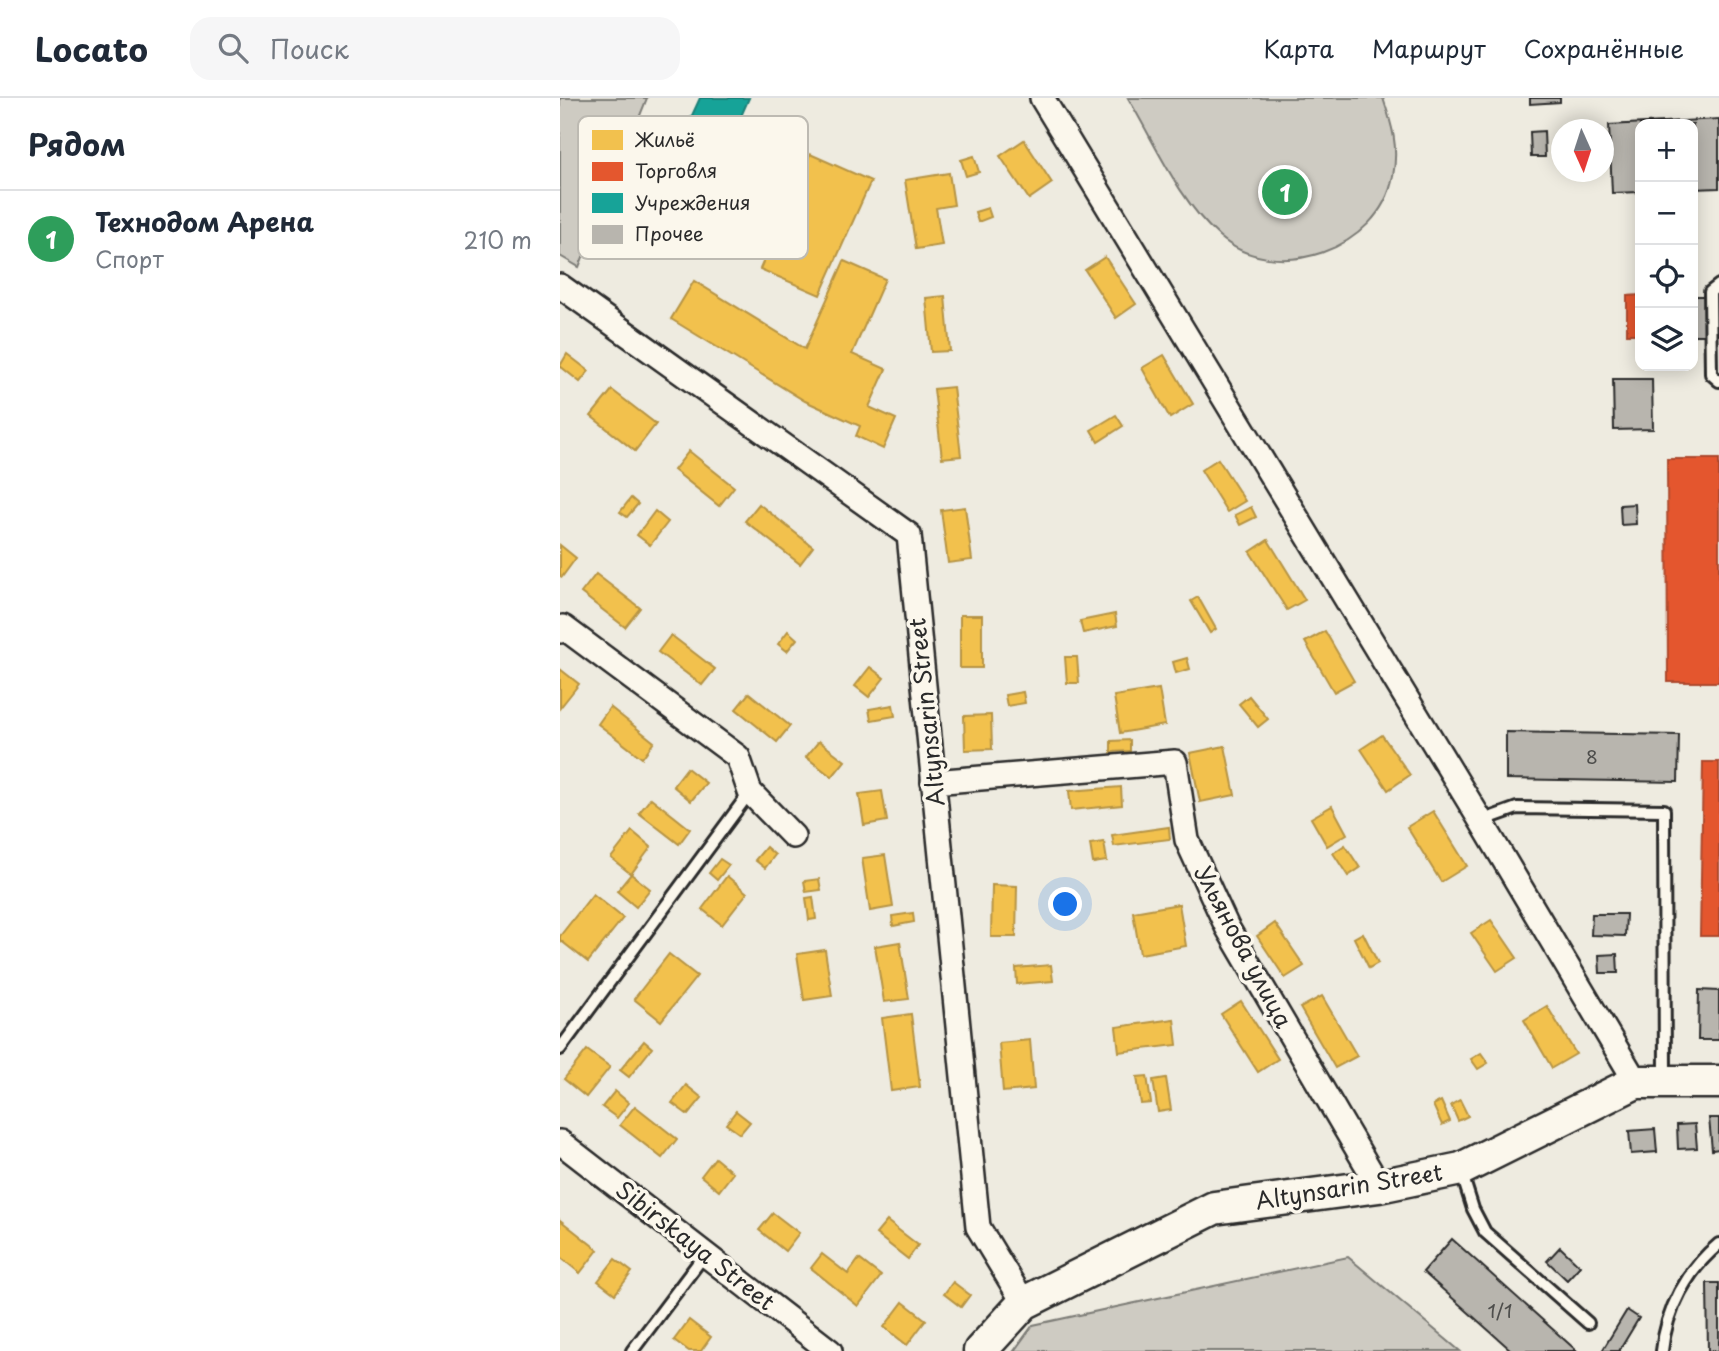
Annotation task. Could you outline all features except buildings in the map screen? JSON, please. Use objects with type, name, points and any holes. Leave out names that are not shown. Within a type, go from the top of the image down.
[{"type":"street","points":[[1042,98],[1481,821],[1650,1082]]},
{"type":"street","name":"Altynsarin Street","points":[[560,286],[909,535],[978,1227],[1024,1303]]},
{"type":"street","points":[[560,631],[563,627],[738,757],[750,792],[793,836]]},
{"type":"street","name":"Ульянова улица","points":[[933,782],[1175,762],[1187,840],[1227,927],[1379,1186]]},
{"type":"street","name":"Altynsarin Street","points":[[980,1351],[1024,1303],[1214,1208],[1379,1186],[1461,1169],[1650,1082],[1719,1082]]},
{"type":"street","name":"Sibirskaya Street","points":[[560,1142],[830,1351]]},
{"type":"lane","points":[[1719,285],[1710,292],[1711,374],[1719,382]]},
{"type":"lane","points":[[560,1049],[750,792]]},
{"type":"lane","points":[[1481,821],[1517,808],[1664,810],[1650,1082]]},
{"type":"lane","points":[[1461,1169],[1473,1209],[1485,1232],[1588,1323]]},
{"type":"lane","points":[[1662,1351],[1677,1297],[1698,1261],[1719,1244]]},
{"type":"lane","points":[[632,1351],[705,1254]]},
{"type":"shaded area","points":[[560,98],[647,98],[640,116],[578,116],[578,259],[582,259],[579,267],[560,256]]},
{"type":"shaded area","points":[[1128,98],[1383,98],[1395,146],[1393,176],[1384,202],[1368,224],[1347,241],[1322,252],[1295,258],[1268,258],[1242,251],[1219,236],[1192,206]]},
{"type":"shaded area","points":[[1348,1257],[1460,1351],[1014,1351],[1033,1325]]},
{"type":"place","name":"Технодом Арена","points":[[1285,192]]}]
